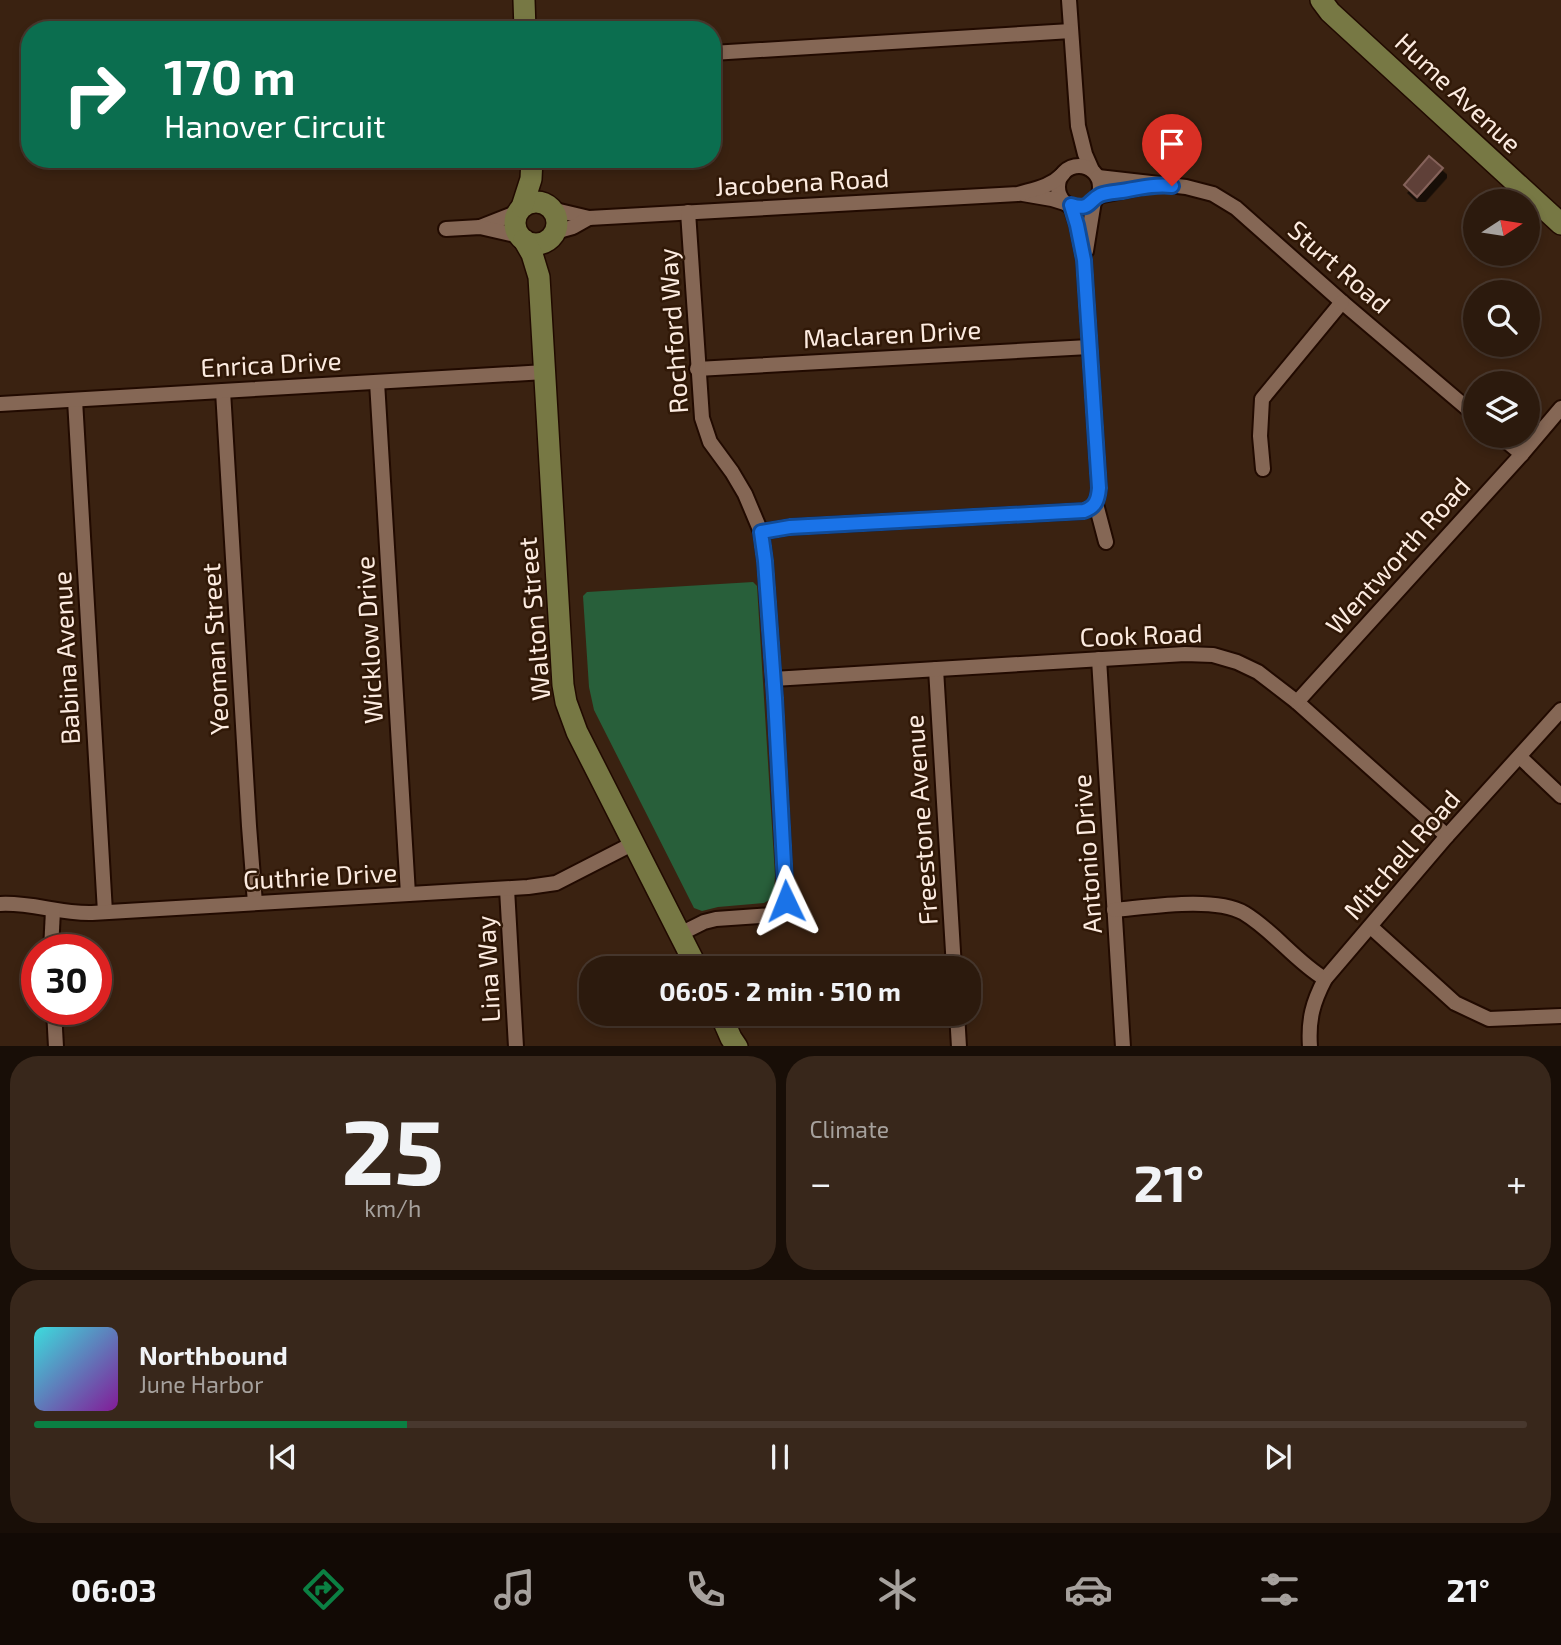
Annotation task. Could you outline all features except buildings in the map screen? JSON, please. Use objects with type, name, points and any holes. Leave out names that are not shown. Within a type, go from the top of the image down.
[{"type":"street","points":[[524,0],[525,21]]},
{"type":"street","points":[[1069,0],[1078,126],[1084,154],[1100,183],[1084,260]]},
{"type":"street","name":"Hume Avenue","points":[[1321,0],[1330,12],[1561,224]]},
{"type":"street","points":[[721,52],[1071,31]]},
{"type":"street","points":[[1078,126],[1073,157],[1059,181],[1059,188],[1063,200],[1070,205],[1084,207],[1096,198]]},
{"type":"street","points":[[1064,173],[1071,167],[1084,166],[1095,174]]},
{"type":"street","points":[[522,238],[515,224],[531,179],[532,168]]},
{"type":"street","points":[[446,229],[480,227],[535,244],[547,241],[553,235],[556,220],[548,207],[534,168]]},
{"type":"street","name":"Jacobena Road","points":[[1018,194],[1047,186],[1064,173]]},
{"type":"street","name":"Sturt Road","points":[[1095,174],[1186,187],[1213,194],[1236,208],[1463,405]]},
{"type":"street","name":"Sturt Road","points":[[1096,198],[1158,185]]},
{"type":"street","name":"Jacobena Road","points":[[548,207],[589,218],[1018,194],[1052,199],[1070,205]]},
{"type":"street","points":[[480,227],[534,202],[548,207]]},
{"type":"street","points":[[1070,205],[1084,260],[1099,488],[1096,504],[1106,542]]},
{"type":"street","name":"Rochford Way","points":[[680,934],[716,919],[773,915],[782,909],[786,901],[775,698],[761,532],[743,489],[710,442],[705,430],[697,369],[688,212]]},
{"type":"street","name":"Jacobena Road","points":[[553,235],[589,218]]},
{"type":"street","name":"Walton Street","points":[[539,277],[553,235]]},
{"type":"street","name":"Walton Street","points":[[522,238],[532,254],[539,277],[566,702],[577,732],[691,956]]},
{"type":"street","points":[[1263,469],[1260,436],[1262,398],[1342,302]]},
{"type":"street","name":"Maclaren Drive","points":[[697,369],[1089,347]]},
{"type":"street","name":"Enrica Drive","points":[[0,404],[545,372]]},
{"type":"street","name":"Wicklow Drive","points":[[377,382],[408,894]]},
{"type":"street","name":"Yeoman Street","points":[[223,391],[255,903]]},
{"type":"street","name":"Babina Avenue","points":[[75,400],[105,912]]},
{"type":"street","name":"Wentworth Road","points":[[1297,702],[1561,408]]},
{"type":"street","points":[[1515,448],[1522,454]]},
{"type":"street","points":[[761,532],[790,527],[1084,511],[1096,504]]},
{"type":"street","name":"Cook Road","points":[[773,679],[1185,654],[1213,655],[1258,672],[1297,702],[1447,836]]},
{"type":"street","name":"Antonio Drive","points":[[1099,659],[1123,1046]]},
{"type":"street","name":"Freestone Avenue","points":[[936,669],[953,956]]},
{"type":"street","name":"Mitchell Road","points":[[1310,1046],[1309,1030],[1315,1000],[1325,979],[1447,836],[1561,710]]},
{"type":"street","points":[[1520,757],[1561,796]]},
{"type":"street","name":"Guthrie Drive","points":[[0,904],[20,904],[80,914],[540,886],[556,883],[634,843]]},
{"type":"street","name":"Lina Way","points":[[507,888],[516,1046]]},
{"type":"street","points":[[1114,910],[1207,903],[1243,912],[1310,970],[1325,979]]},
{"type":"street","points":[[52,934],[53,910]]},
{"type":"street","points":[[1371,927],[1455,1003],[1469,1011],[1489,1019],[1561,1016]]},
{"type":"street","points":[[55,1025],[56,1046]]},
{"type":"street","points":[[725,1026],[732,1044]]},
{"type":"street","points":[[958,1026],[959,1046]]},
{"type":"green space","points":[[753,582],[757,586],[774,893],[764,903],[702,911],[694,908],[594,710],[589,687],[583,596],[587,592]]},
{"type":"route","points":[[786,901],[775,698],[761,532],[790,527],[1084,511],[1096,504],[1099,488],[1084,260],[1071,205],[1084,207],[1098,196],[1110,193],[1158,185],[1172,186]]}]
